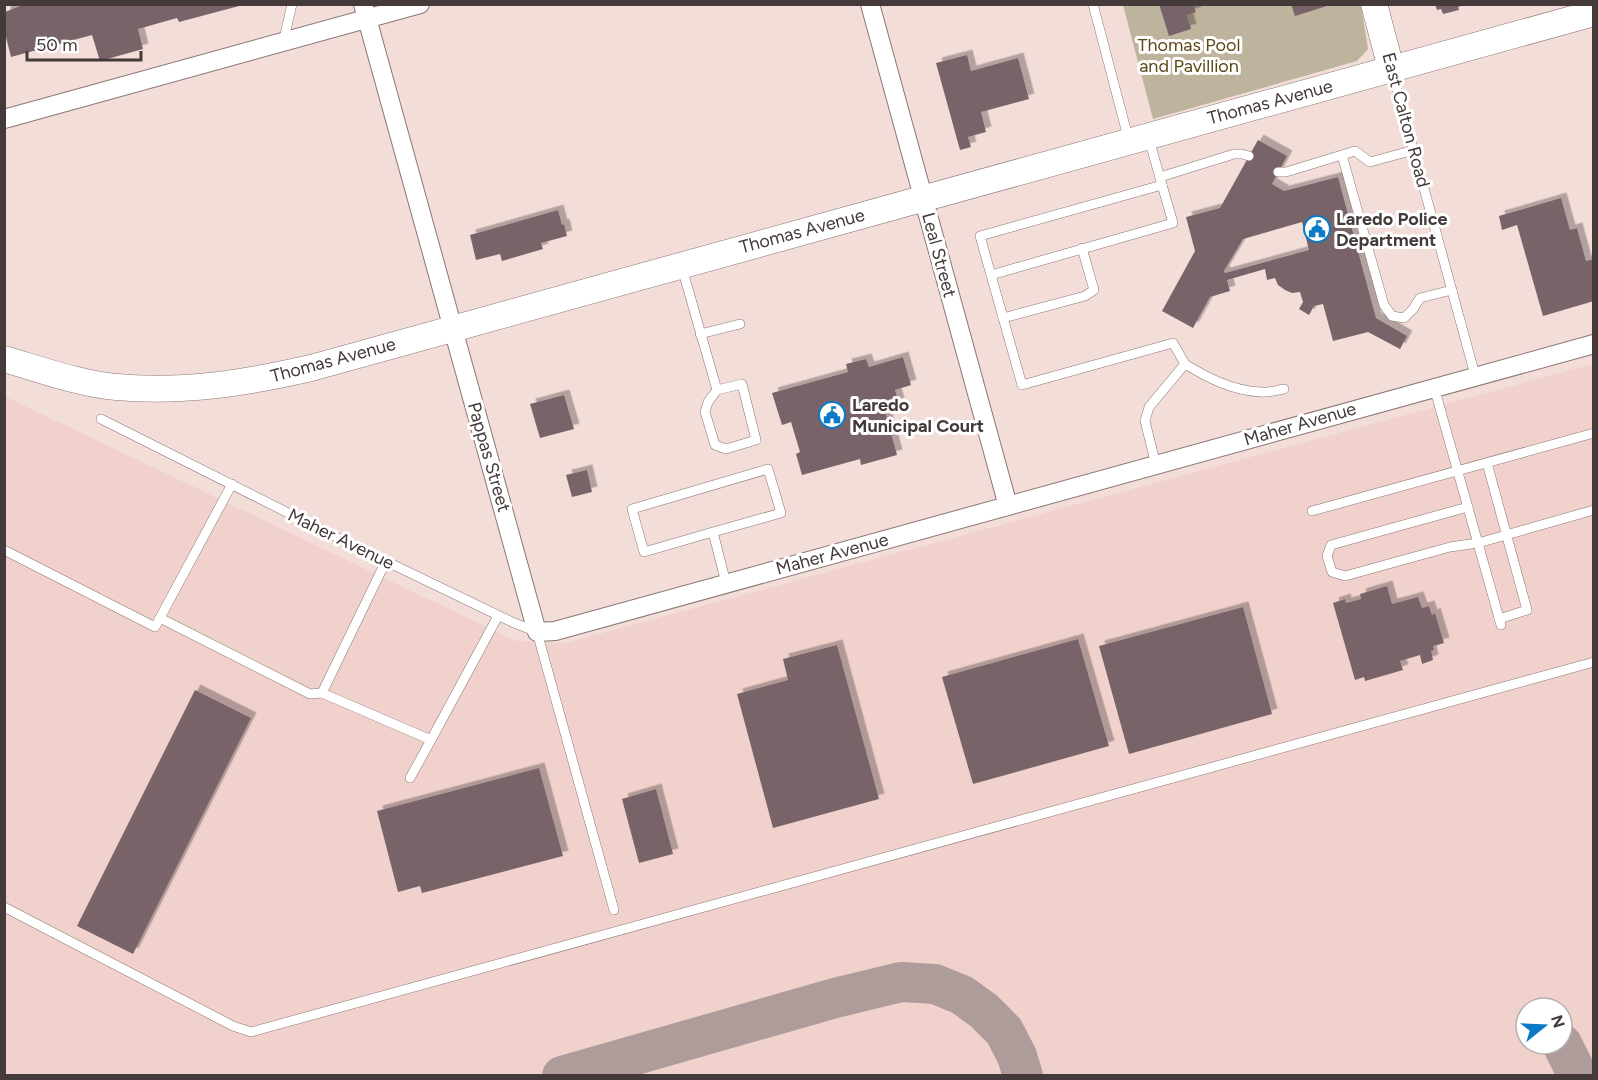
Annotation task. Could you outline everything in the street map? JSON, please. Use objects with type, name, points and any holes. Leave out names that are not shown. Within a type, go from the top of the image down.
[{"type":"street","points":[[4,119],[283,43],[365,12],[420,4]]},
{"type":"street","name":"Leal Street","points":[[870,4],[1008,506]]},
{"type":"street","name":"East Calton Road","points":[[1374,4],[1391,68]]},
{"type":"street","name":"Pappas Street","points":[[365,12],[537,632]]},
{"type":"street","name":"Thomas Avenue","points":[[4,358],[63,376],[114,387],[169,389],[222,386],[291,372],[1593,13]]},
{"type":"street","name":"Maher Avenue","points":[[537,632],[555,631],[1593,344]]},
{"type":"lane","points":[[283,43],[292,4]]},
{"type":"lane","points":[[991,275],[1173,223],[1161,181],[1139,138],[1093,4]]},
{"type":"lane","name":"East Calton Road","points":[[1391,68],[1475,375]]},
{"type":"lane","points":[[1278,172],[1286,172],[1355,151],[1370,162],[1414,150]]},
{"type":"lane","points":[[1249,156],[1234,154],[1161,181],[980,236],[1022,385],[1173,343],[1185,364],[1212,380],[1262,393],[1284,389]]},
{"type":"lane","points":[[1342,155],[1384,305],[1392,316],[1404,318],[1420,298],[1452,290]]},
{"type":"lane","points":[[1003,318],[1085,296],[1094,290],[1082,248]]},
{"type":"lane","points":[[681,265],[717,390]]},
{"type":"lane","points":[[700,334],[740,324]]},
{"type":"lane","points":[[1156,465],[1145,421],[1149,407],[1185,364]]},
{"type":"lane","points":[[742,384],[756,440],[726,449],[715,446],[705,412],[708,402],[717,390],[742,384]]},
{"type":"lane","points":[[1434,387],[1500,622],[1527,610],[1487,463]]},
{"type":"lane","name":"Maher Avenue","points":[[101,419],[498,616],[537,632]]},
{"type":"lane","points":[[1312,511],[1593,433]]},
{"type":"lane","points":[[768,470],[782,513],[713,532],[644,552],[632,509],[768,470]]},
{"type":"lane","points":[[4,550],[155,627],[232,484]]},
{"type":"lane","points":[[1467,507],[1331,545],[1327,556],[1332,572],[1345,576],[1450,547],[1478,543],[1593,510]]},
{"type":"lane","points":[[713,532],[726,584]]},
{"type":"lane","points":[[322,693],[386,561]]},
{"type":"lane","points":[[410,778],[498,616]]},
{"type":"lane","points":[[160,618],[310,694],[322,693],[431,740]]},
{"type":"lane","name":"Pappas Street","points":[[537,632],[614,910]]},
{"type":"lane","points":[[4,908],[233,1026],[251,1032],[1593,662]]},
{"type":"shaded area","points":[[1593,364],[1593,1075],[5,1075],[4,396],[516,641],[566,643]]},
{"type":"green space","name":"Thomas Pool and Pavillion","points":[[1123,5],[1361,5],[1368,49],[1357,61],[1153,119]]},
{"type":"building","points":[[25,4],[243,5],[179,22],[177,18],[138,29],[143,49],[100,61],[92,35],[11,57],[5,33],[5,12]]},
{"type":"building","points":[[1159,4],[1193,4],[1196,12],[1187,15],[1191,29],[1169,36]]},
{"type":"building","points":[[1291,4],[1330,4],[1330,5],[1295,16]]},
{"type":"building","points":[[1435,4],[1464,5],[1458,7],[1459,10],[1443,14],[1441,9],[1437,10]]},
{"type":"building","points":[[967,55],[971,71],[1018,58],[1029,99],[981,112],[986,132],[968,137],[971,147],[960,150],[936,63]]},
{"type":"building","points":[[1258,140],[1287,156],[1272,184],[1284,191],[1338,177],[1376,318],[1407,336],[1400,349],[1368,332],[1333,341],[1323,304],[1314,306],[1309,315],[1299,309],[1303,302],[1300,292],[1292,293],[1285,290],[1278,285],[1275,278],[1267,280],[1265,269],[1227,280],[1230,291],[1210,297],[1193,328],[1162,311],[1195,251],[1186,217],[1220,208]],"holes":[[[1302,222],[1309,250],[1225,273],[1224,271],[1243,239]]]},
{"type":"building","points":[[1561,198],[1570,230],[1577,228],[1586,261],[1594,259],[1594,301],[1543,316],[1517,225],[1502,230],[1499,216]]},
{"type":"building","points":[[558,210],[567,236],[541,243],[543,249],[502,261],[500,254],[476,260],[470,235]]},
{"type":"building","name":"Laredo Municipal Court","points":[[903,357],[911,385],[895,390],[899,403],[884,407],[897,455],[861,465],[860,459],[802,475],[796,454],[800,452],[791,422],[782,425],[772,393],[848,372],[846,364],[866,359],[869,367]]},
{"type":"building","points":[[564,395],[574,429],[540,438],[530,404]]},
{"type":"building","points":[[587,470],[592,492],[572,497],[566,475]]},
{"type":"building","points":[[1387,586],[1392,604],[1418,597],[1422,608],[1429,606],[1432,615],[1435,613],[1444,643],[1433,646],[1434,650],[1431,651],[1433,660],[1422,664],[1420,655],[1400,661],[1403,670],[1365,681],[1364,677],[1355,680],[1333,603],[1345,599],[1346,603],[1361,599],[1360,594]]},
{"type":"building","points":[[1243,607],[1272,714],[1129,754],[1099,646]]},
{"type":"building","points":[[1078,639],[1109,746],[973,784],[942,677]]},
{"type":"building","points":[[837,645],[879,799],[773,828],[737,694],[788,680],[783,659]]},
{"type":"building","points":[[195,690],[251,718],[133,954],[77,926]]},
{"type":"building","points":[[539,768],[563,856],[422,893],[420,886],[398,892],[377,811]]},
{"type":"building","points":[[656,789],[673,854],[639,863],[622,799]]},
{"type":"taxiway","points":[[562,1076],[835,998],[901,982],[935,984],[962,995],[984,1011],[1004,1031],[1017,1056],[1023,1076]]},
{"type":"taxiway","points":[[1568,1056],[1580,1076]]},
{"type":"place","name":"Laredo Police Department","points":[[1317,229]]},
{"type":"place","name":"Laredo Municipal Court","points":[[832,415]]}]
